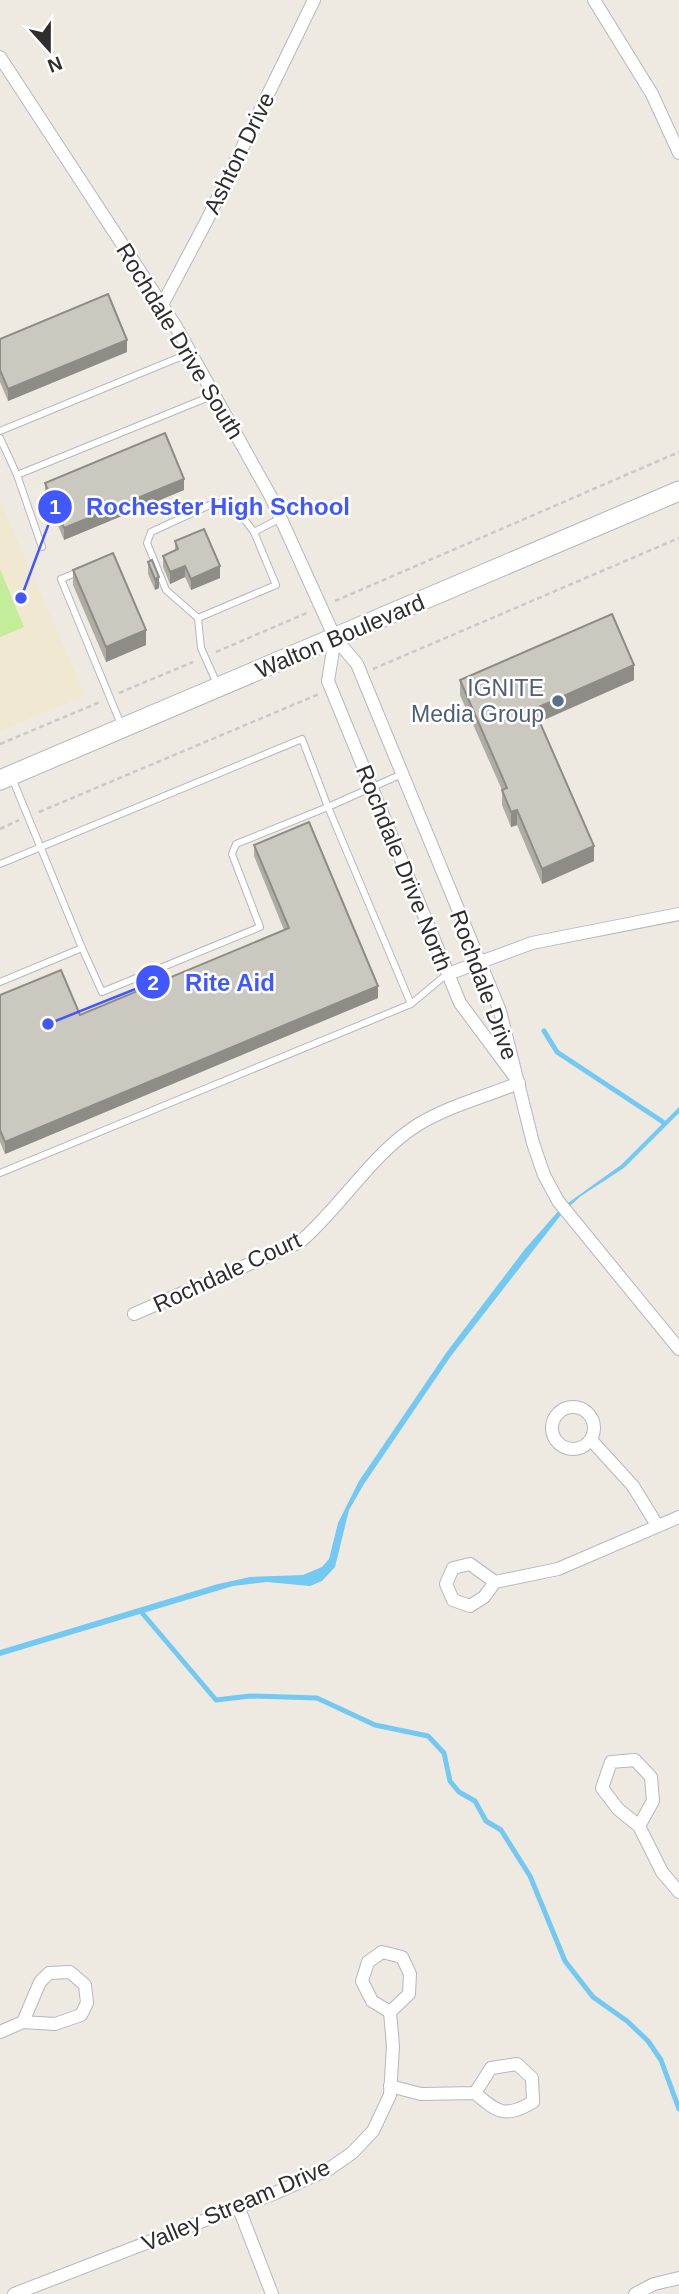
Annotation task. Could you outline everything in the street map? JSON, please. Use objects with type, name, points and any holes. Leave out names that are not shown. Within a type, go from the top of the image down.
[{"type":"main road","name":"Walton Boulevard","points":[[5,778],[679,491]]},
{"type":"street","name":"Ashton Drive","points":[[162,305],[206,222],[314,0]]},
{"type":"street","points":[[594,0],[652,94],[679,153]]},
{"type":"street","name":"Rochdale Drive South","points":[[0,57],[36,118],[162,305],[190,353],[281,518],[323,606],[335,638]]},
{"type":"street","name":"Rochdale Drive","points":[[335,638],[358,664],[499,1011],[536,1156],[558,1201],[679,1349]]},
{"type":"street","name":"Rochdale Drive North","points":[[335,638],[328,681],[448,974],[460,1003],[519,1083]]},
{"type":"street","points":[[448,974],[532,943],[679,914]]},
{"type":"street","name":"Rochdale Court","points":[[134,1314],[300,1242],[319,1226],[388,1149],[419,1124],[519,1083]]},
{"type":"street","points":[[592,1441],[633,1486],[657,1525]]},
{"type":"street","points":[[495,1582],[558,1569],[679,1517]]},
{"type":"street","points":[[639,1826],[653,1801],[651,1777],[635,1760],[611,1762],[602,1788],[618,1809],[639,1826],[662,1871],[679,1892]]},
{"type":"street","points":[[382,1952],[402,1957],[410,1974],[409,1994],[390,2012],[372,2001],[362,1981],[368,1962],[382,1952]]},
{"type":"street","points":[[0,2032],[23,2022],[55,2024],[81,2015],[87,2003],[85,1985],[70,1972],[60,1970],[50,1973],[40,1982],[23,2022]]},
{"type":"street","name":"Valley Stream Drive","points":[[14,2294],[329,2169],[352,2153],[373,2131],[390,2095],[393,2046],[390,2012]]},
{"type":"street","points":[[390,2087],[442,2096],[475,2093],[494,2110],[514,2113],[533,2102],[531,2078],[517,2064],[491,2068],[475,2093]]},
{"type":"street","points":[[238,2206],[272,2294]]},
{"type":"street","points":[[635,2294],[654,2284],[679,2278]]},
{"type":"lane","points":[[0,431],[190,353]]},
{"type":"lane","points":[[17,475],[214,396]]},
{"type":"lane","points":[[0,438],[17,475],[42,547]]},
{"type":"lane","points":[[198,618],[276,584],[254,532],[231,502],[212,503],[151,532],[148,543],[166,590],[198,618],[205,657],[219,688]]},
{"type":"lane","points":[[254,532],[281,518]]},
{"type":"lane","points":[[91,566],[61,579],[122,729]]},
{"type":"lane","points":[[0,864],[302,739],[411,1004]]},
{"type":"lane","points":[[5,778],[40,846],[103,992],[260,927],[232,854],[236,844],[372,789],[402,774]]},
{"type":"lane","points":[[0,982],[82,947]]},
{"type":"lane","points":[[0,1173],[411,1004],[448,974]]},
{"type":"path","points":[[0,744],[679,452]]},
{"type":"shaded area","points":[[0,501],[85,695],[0,731]]},
{"type":"green space","points":[[0,569],[24,627],[0,637]]},
{"type":"water","points":[[679,1107],[679,1113],[624,1168],[581,1196],[564,1211],[451,1356],[349,1510],[335,1567],[322,1581],[310,1586],[267,1582],[233,1586],[0,1656],[0,1650],[218,1584],[250,1577],[303,1575],[322,1567],[329,1559],[338,1523],[359,1481],[446,1353],[525,1249],[561,1208],[621,1165]]},
{"type":"building","points":[[108,294],[127,340],[8,389],[0,370],[0,339]]},
{"type":"building","points":[[165,433],[184,479],[64,528],[45,483]]},
{"type":"building","points":[[204,529],[220,566],[191,579],[185,566],[170,572],[163,556],[178,549],[175,541]]},
{"type":"building","points":[[113,553],[146,630],[106,647],[73,570]]},
{"type":"building","points":[[152,560],[159,577],[155,579],[148,562]]},
{"type":"building","points":[[612,614],[634,665],[534,709],[594,846],[542,869],[517,810],[511,812],[502,790],[507,788],[460,680]]},
{"type":"building","points":[[309,822],[378,986],[5,1142],[0,1130],[0,995],[61,970],[80,1015],[289,928],[254,845]]},
{"type":"waterway","points":[[544,1031],[557,1052],[663,1122]]},
{"type":"waterway","points":[[143,1614],[216,1700],[250,1696],[317,1698],[375,1725],[428,1736],[444,1753],[450,1781],[459,1792],[475,1801],[486,1821],[501,1830],[530,1876],[565,1961],[593,1997],[627,2021],[648,2041],[661,2060],[679,2109]]},
{"type":"place","name":"Rochester High School","points":[[21,598]]},
{"type":"place","name":"IGNITE Media Group","points":[[558,701]]},
{"type":"place","name":"Rite Aid","points":[[48,1024]]}]
